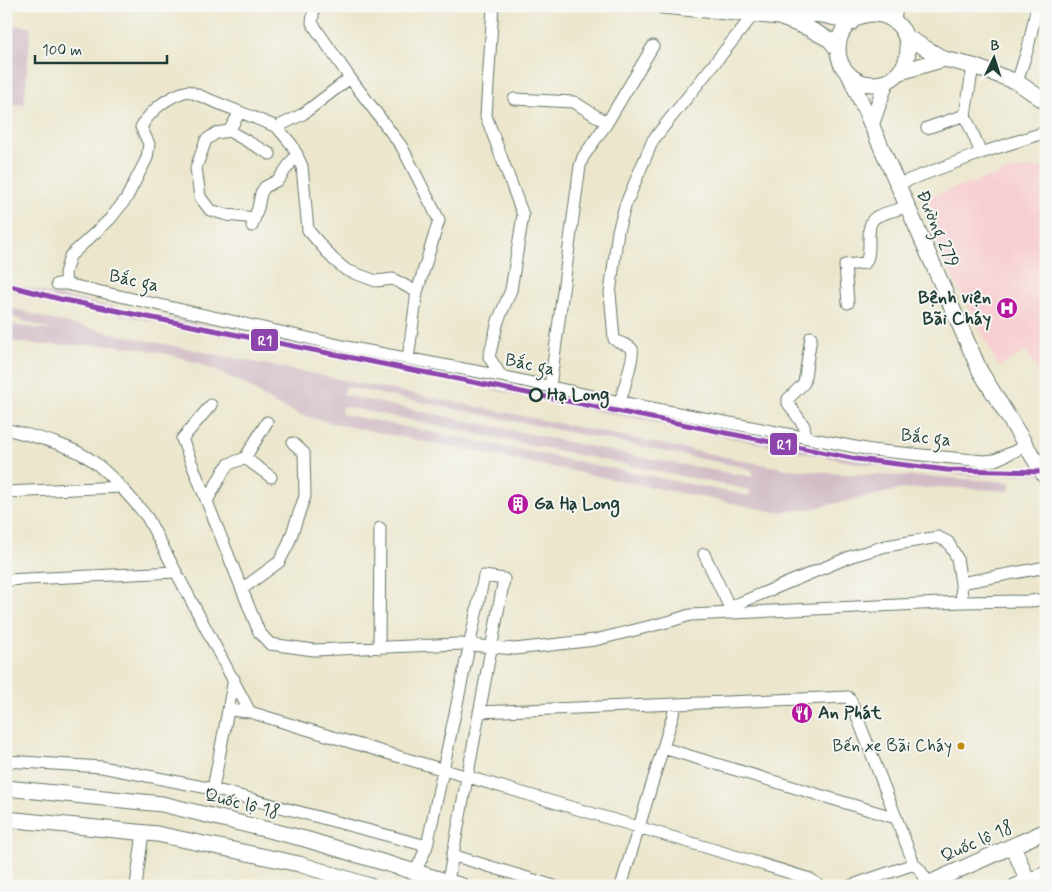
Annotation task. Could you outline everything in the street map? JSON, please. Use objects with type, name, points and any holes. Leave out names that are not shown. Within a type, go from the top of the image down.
[{"type":"main road","points":[[663,6],[779,16],[856,11],[867,15],[886,17],[894,22]]},
{"type":"main road","points":[[887,6],[894,22],[906,36],[944,59],[973,66],[1017,82],[1046,102]]},
{"type":"main road","points":[[838,50],[842,35],[856,11]]},
{"type":"main road","points":[[779,16],[830,40],[838,50],[843,67],[857,80],[866,83],[886,82],[900,72],[944,59]]},
{"type":"main road","points":[[900,72],[908,55],[906,36]]},
{"type":"main road","name":"Đường 279","points":[[849,74],[980,371],[1046,478]]},
{"type":"main road","points":[[872,123],[886,82]]},
{"type":"main road","name":"Quốc lộ 18","points":[[6,788],[162,804],[305,839],[413,879],[455,883]]},
{"type":"main road","points":[[6,819],[157,834],[299,864],[366,885]]},
{"type":"main road","name":"Quốc lộ 18","points":[[926,885],[1046,831]]},
{"type":"main road","points":[[1013,846],[1022,884],[1046,874]]},
{"type":"street","points":[[314,6],[312,23],[350,78],[402,147],[439,220],[417,292],[408,359]]},
{"type":"street","points":[[493,6],[486,116],[523,215],[511,290],[498,321],[489,357],[501,376]]},
{"type":"street","points":[[894,22],[898,6]]},
{"type":"street","points":[[1017,82],[1028,48],[1038,6]]},
{"type":"street","points":[[620,402],[629,370],[632,350],[614,339],[610,293],[618,231],[625,206],[654,140],[754,14]]},
{"type":"street","points":[[550,387],[580,166],[583,157],[607,122],[653,46]]},
{"type":"street","points":[[973,66],[965,115],[981,153]]},
{"type":"street","points":[[276,126],[303,114],[350,78]]},
{"type":"street","name":"Bắc ga","points":[[240,112],[188,91],[176,94],[148,114],[140,127],[149,144],[147,158],[126,199],[110,219],[70,256],[62,284],[408,359],[871,450],[984,461],[995,460],[1026,446]]},
{"type":"street","points":[[514,99],[574,102],[607,122]]},
{"type":"street","points":[[229,131],[240,112],[276,126],[292,145],[302,166],[308,230],[346,270],[376,281],[393,279],[417,292]]},
{"type":"street","points":[[927,128],[965,115]]},
{"type":"street","points":[[270,154],[229,131],[216,133],[206,140],[196,168],[200,197],[210,210],[253,222],[261,194],[265,187],[278,180],[297,154]]},
{"type":"street","points":[[898,184],[981,153],[1046,132]]},
{"type":"street","points":[[848,303],[845,265],[864,263],[869,258],[869,228],[871,221],[907,207]]},
{"type":"street","points":[[806,437],[804,426],[788,401],[788,397],[804,383],[811,336]]},
{"type":"street","points":[[211,405],[182,440],[259,632],[270,644],[314,650],[470,645],[515,649],[595,640],[671,621],[690,614],[731,610],[1046,599]]},
{"type":"street","points":[[207,501],[224,470],[229,464],[245,458],[267,422]]},
{"type":"street","points":[[6,429],[57,443],[90,459],[121,488],[147,517],[250,712]]},
{"type":"street","points":[[242,589],[279,562],[288,545],[305,496],[304,453],[293,443]]},
{"type":"street","points":[[245,458],[270,477]]},
{"type":"street","points":[[6,492],[121,488]]},
{"type":"street","points":[[379,648],[380,528]]},
{"type":"street","points":[[731,610],[852,556],[886,546],[938,537],[948,542],[957,558],[962,602]]},
{"type":"street","points":[[704,554],[731,610]]},
{"type":"street","points":[[961,583],[1046,567]]},
{"type":"street","points":[[6,580],[176,572]]},
{"type":"street","points":[[413,879],[428,846],[484,576],[504,579],[452,855],[455,883]]},
{"type":"street","points":[[213,789],[234,679]]},
{"type":"street","points":[[479,712],[848,697],[914,864],[920,870],[926,885]]},
{"type":"street","points":[[621,886],[676,705]]},
{"type":"street","points":[[228,710],[250,712],[810,879],[820,886]]},
{"type":"street","points":[[663,748],[896,818]]},
{"type":"street","points":[[6,761],[102,767],[213,789],[428,846]]},
{"type":"street","points":[[136,886],[143,832]]},
{"type":"street","points":[[452,855],[554,886]]},
{"type":"street","points":[[850,886],[914,864]]},
{"type":"shaded area","points":[[6,25],[31,27],[24,105],[6,104]]},
{"type":"shaded area","name":"Bệnh viện Bãi Cháy","points":[[1046,167],[1046,380],[1043,382],[1027,351],[999,367],[946,264],[922,199],[1011,170]]},
{"type":"shaded area","points":[[6,282],[60,296],[855,456],[941,467],[1046,470],[1046,474],[977,476],[855,463],[37,298],[6,289]]},
{"type":"shaded area","points":[[6,306],[44,318],[139,339],[786,469],[844,474],[938,477],[1010,482],[1010,491],[941,487],[903,489],[804,510],[777,512],[336,424],[301,415],[275,404],[244,383],[172,355],[139,348],[111,345],[47,345],[6,341],[6,324],[55,331],[6,315]],"holes":[[[346,387],[742,467],[753,471],[752,477],[645,458],[343,395]],[[342,406],[750,490],[749,496],[341,414]]]},
{"type":"transit line","name":"R1","points":[[6,285],[123,312],[856,459],[947,470],[1046,472]]},
{"type":"place","name":"Bệnh viện Bãi Cháy","points":[[1007,308]]},
{"type":"place","name":"Hạ Long","points":[[536,395]]},
{"type":"place","name":"Ga Hạ Long","points":[[518,504]]},
{"type":"place","name":"An Phát","points":[[802,713]]},
{"type":"place","name":"Bến xe Bãi Cháy","points":[[961,746]]}]
